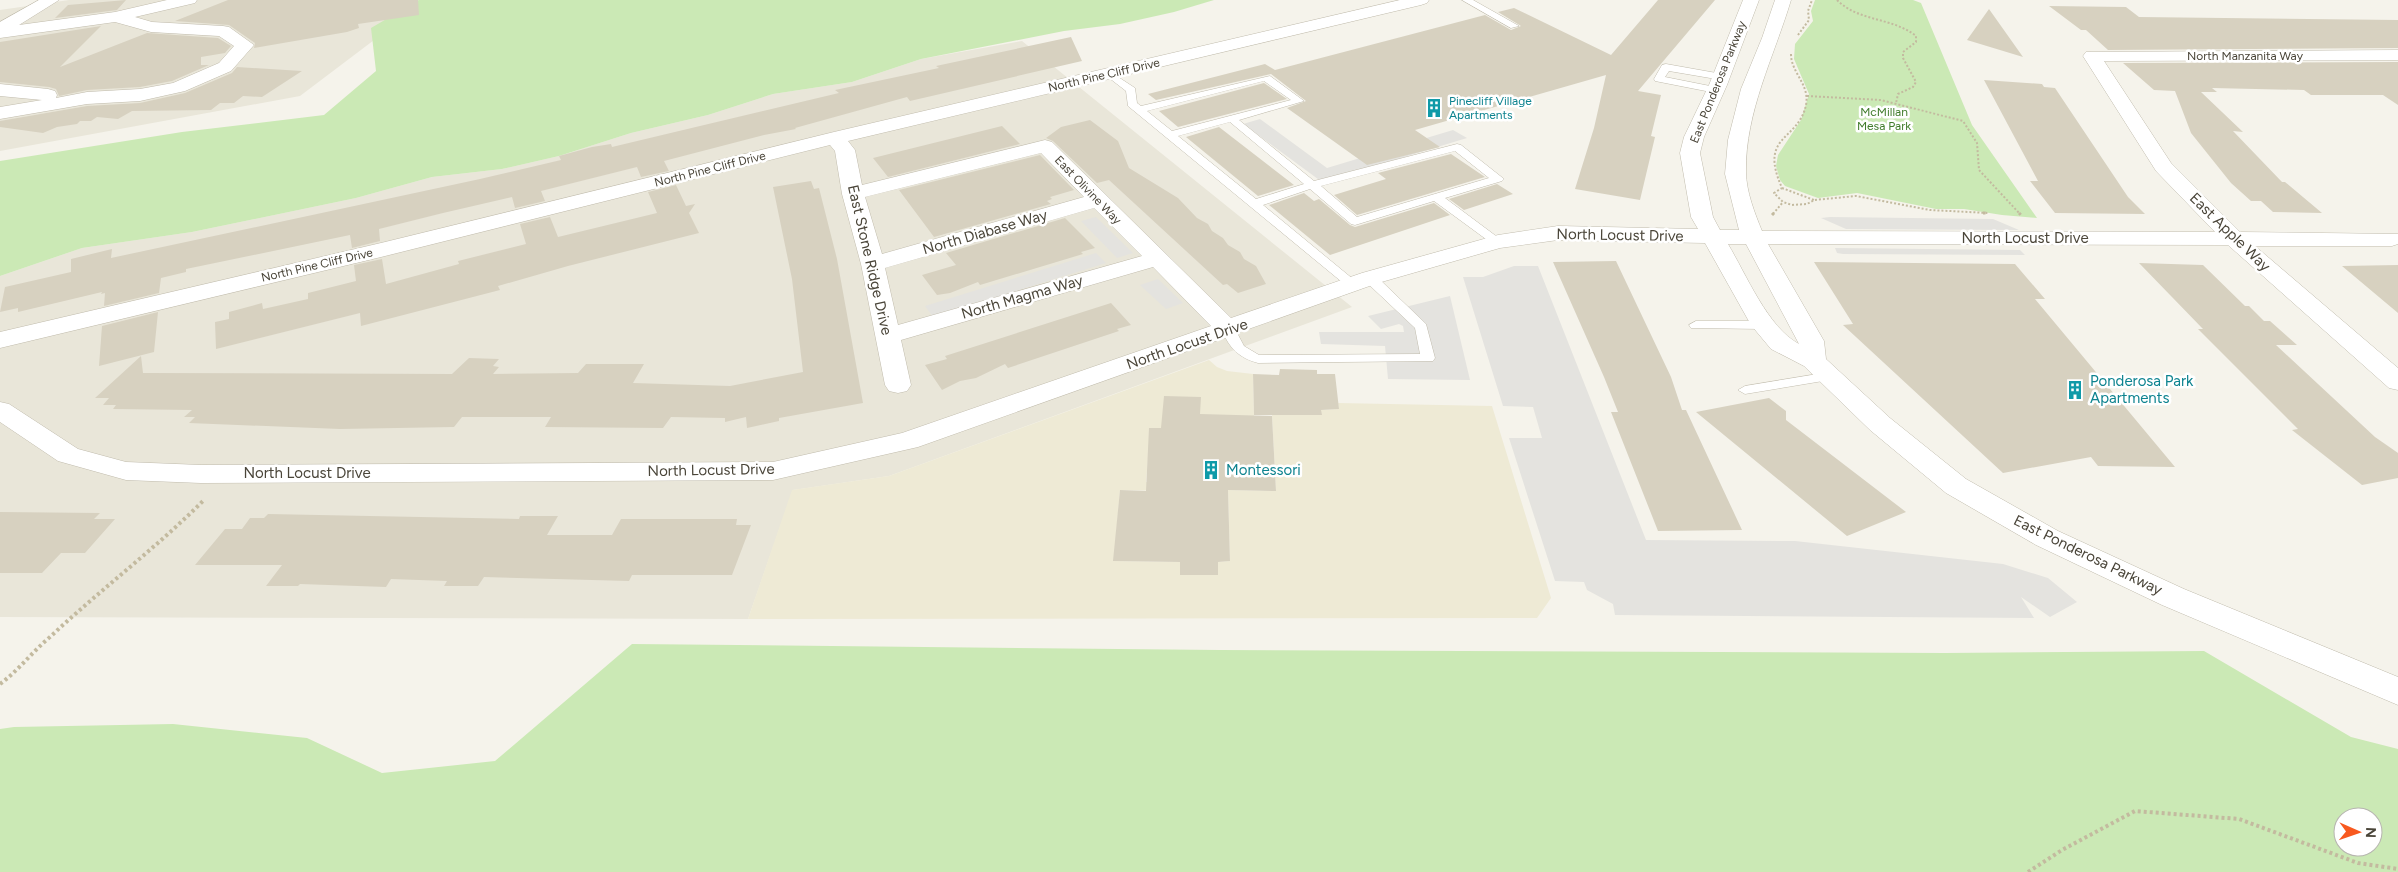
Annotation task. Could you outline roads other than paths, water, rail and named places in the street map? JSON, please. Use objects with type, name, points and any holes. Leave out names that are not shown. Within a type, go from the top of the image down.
[{"type":"street","points":[[0,29],[51,0]]},
{"type":"street","points":[[0,33],[115,17],[189,0]]},
{"type":"street","name":"North Pine Cliff Drive","points":[[0,340],[381,250],[834,138],[1421,0]]},
{"type":"street","name":"East Ponderosa Parkway","points":[[1751,0],[1719,84],[1694,137],[1690,153],[1702,217],[1763,325],[1780,344],[1821,369],[1880,424],[1956,486],[2047,538],[2173,597],[2398,692]]},
{"type":"street","points":[[1783,0],[1771,38],[1750,90],[1738,140],[1736,174],[1745,216],[1753,237],[1811,341],[1821,369]]},
{"type":"street","points":[[0,113],[86,98],[140,95],[178,87],[225,67],[245,45],[223,31],[151,27],[115,17]]},
{"type":"street","name":"North Manzanita Way","points":[[2092,56],[2398,55]]},
{"type":"street","name":"East Apple Way","points":[[2092,56],[2163,168],[2232,237],[2398,382]]},
{"type":"street","points":[[1719,84],[1750,90]]},
{"type":"street","points":[[0,90],[86,98]]},
{"type":"street","name":"East Stone Ridge Drive","points":[[834,138],[845,150],[853,194],[873,264],[898,385]]},
{"type":"street","name":"East Olivine Way","points":[[853,194],[1045,146],[1229,330]]},
{"type":"street","name":"North Diabase Way","points":[[873,264],[1097,200]]},
{"type":"street","name":"North Locust Drive","points":[[0,410],[68,455],[126,471],[201,474],[772,471],[908,441],[1229,330],[1361,281],[1498,242],[1558,233],[1714,237],[2232,237],[2392,239]]},
{"type":"street","name":"North Magma Way","points":[[888,336],[1156,259]]},
{"type":"lane","points":[[1466,0],[1514,26]]},
{"type":"lane","points":[[1666,67],[1719,84],[1659,79],[1666,67]]},
{"type":"lane","points":[[1109,74],[1131,90],[1132,104],[1254,204],[1421,326],[1428,358],[1258,358],[1244,354],[1236,346],[1229,330]]},
{"type":"lane","points":[[1139,110],[1266,78],[1299,101],[1169,135]]},
{"type":"lane","points":[[1232,119],[1312,185],[1355,221],[1498,179],[1457,147],[1312,185],[1254,204]]},
{"type":"lane","points":[[1436,197],[1498,242]]},
{"type":"lane","points":[[1696,325],[1763,325]]},
{"type":"lane","points":[[1745,390],[1821,369]]},
{"type":"place","name":"Pinecliff Village Apartments","points":[[1434,108]]},
{"type":"place","name":"Ponderosa Park Apartments","points":[[2075,390]]},
{"type":"place","name":"Montessori","points":[[1211,470]]},
{"type":"park label","name":"McMillan Mesa Park","points":[[1884,119]]}]
